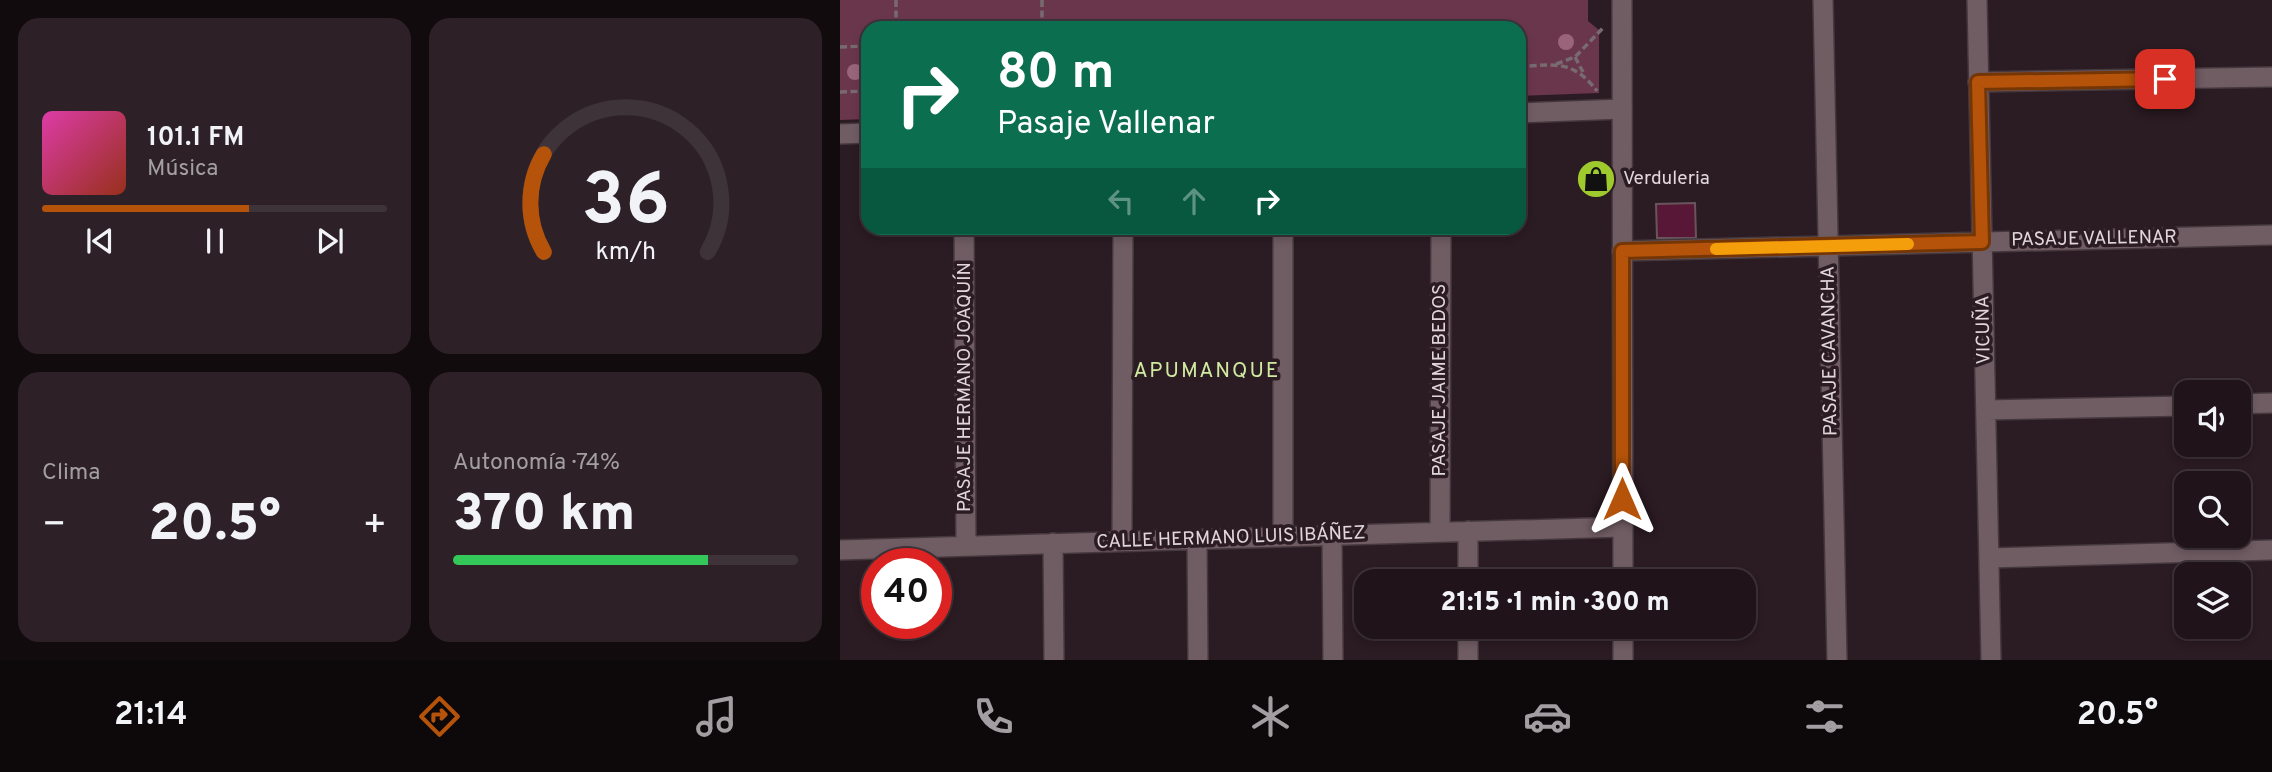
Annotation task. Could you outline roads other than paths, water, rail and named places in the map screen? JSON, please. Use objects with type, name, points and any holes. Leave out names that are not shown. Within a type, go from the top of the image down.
[{"type":"street","name":"PASAJE CAVANCHA","points":[[1823,0],[1837,660]]},
{"type":"street","name":"VICUÑA","points":[[1976,0],[1992,660]]},
{"type":"street","points":[[1622,7],[1623,569]]},
{"type":"street","points":[[1978,82],[2272,77]]},
{"type":"street","points":[[1526,113],[1622,109]]},
{"type":"street","points":[[840,134],[861,133]]},
{"type":"street","name":"PASAJE HERMANO JOAQUÍN","points":[[964,235],[967,546]]},
{"type":"street","points":[[1122,541],[1123,235]]},
{"type":"street","points":[[1283,235],[1283,537]]},
{"type":"street","name":"PASAJE JAIME BEDOS","points":[[1440,532],[1441,235]]},
{"type":"street","name":"PASAJE VALLENAR","points":[[1622,251],[2272,235]]},
{"type":"street","points":[[2251,404],[2272,404]]},
{"type":"street","points":[[1986,410],[2174,405]]},
{"type":"street","name":"CALLE HERMANO LUIS IBÁÑEZ","points":[[840,550],[1623,527]]},
{"type":"street","points":[[1468,531],[1468,569]]},
{"type":"street","points":[[1332,536],[1333,660]]},
{"type":"street","points":[[1197,539],[1198,660]]},
{"type":"street","points":[[1053,543],[1054,660]]},
{"type":"street","points":[[1989,558],[2272,550]]},
{"type":"street","points":[[1468,639],[1468,660]]},
{"type":"street","points":[[1623,639],[1623,660]]},
{"type":"place","name":"Verduleria","points":[[1596,179]]},
{"type":"district","name":"APUMANQUE","points":[[1207,371]]}]
